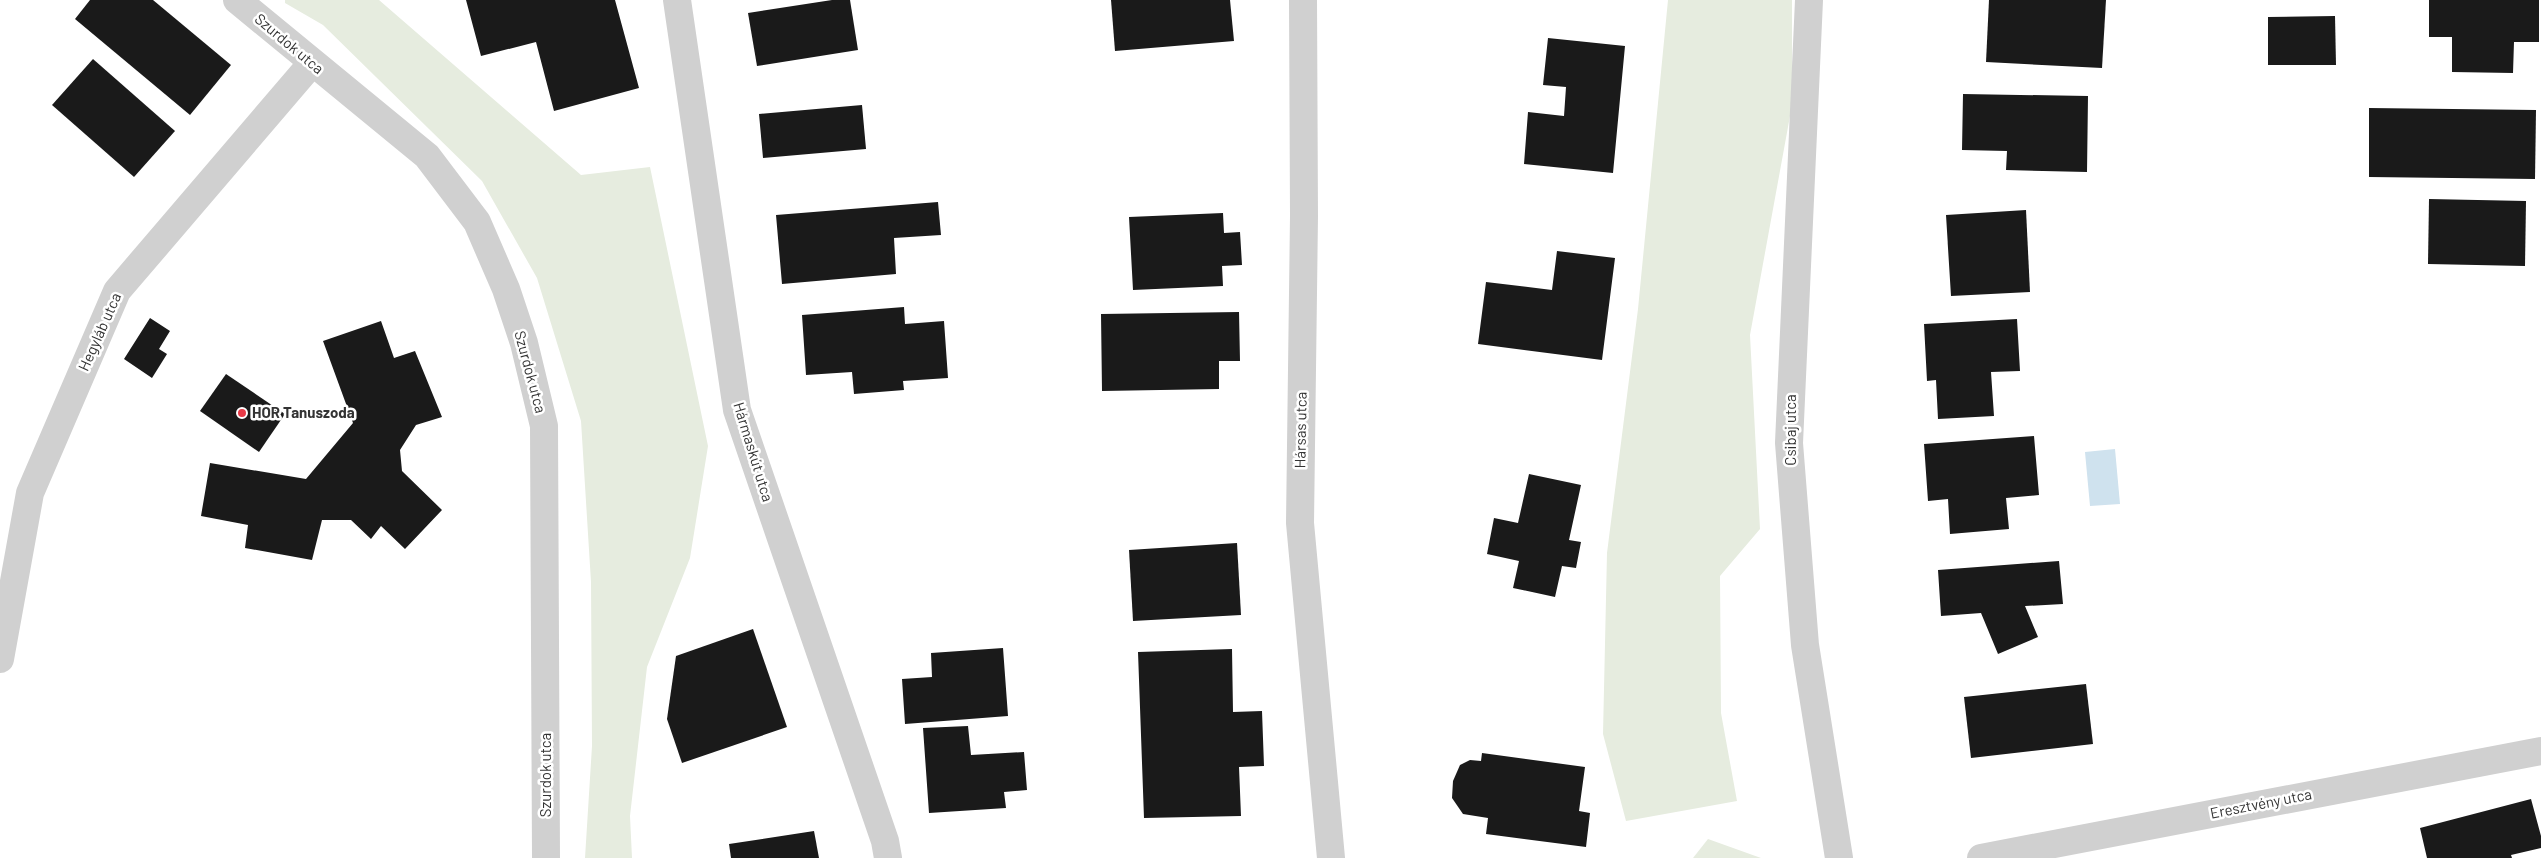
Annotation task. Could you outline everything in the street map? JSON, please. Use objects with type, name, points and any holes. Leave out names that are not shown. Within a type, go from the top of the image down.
[{"type":"street","name":"Szurdok utca","points":[[237,0],[427,156],[477,222],[506,289],[524,343],[544,426],[546,858]]},
{"type":"street","name":"Hármaskút utca","points":[[677,0],[737,410],[885,841],[888,858]]},
{"type":"street","name":"Hársas utca","points":[[1303,0],[1304,216],[1300,523],[1331,858]]},
{"type":"street","name":"Csibaj utca","points":[[1809,0],[1789,443],[1805,645],[1839,858]]},
{"type":"street","name":"Hegyláb utca","points":[[0,659],[30,493],[116,291],[312,63]]},
{"type":"street","name":"Eresztvény utca","points":[[1980,858],[2541,750]]},
{"type":"shaded area","points":[[285,0],[379,0],[581,175],[650,167],[708,446],[690,558],[647,667],[630,816],[632,858],[585,858],[592,746],[591,582],[581,421],[537,278],[482,181],[323,25],[285,3]]},
{"type":"shaded area","points":[[1668,0],[1792,0],[1792,105],[1750,335],[1760,529],[1720,576],[1721,713],[1737,801],[1626,821],[1603,734],[1607,553],[1638,309]]},
{"type":"shaded area","points":[[1708,839],[1761,858],[1693,858]]},
{"type":"water","points":[[2115,449],[2120,504],[2090,506],[2085,452]]},
{"type":"building","points":[[90,0],[153,0],[231,65],[190,115],[75,19]]},
{"type":"building","points":[[466,0],[615,0],[639,88],[554,111],[536,42],[481,56]]},
{"type":"building","points":[[832,0],[850,0],[858,50],[757,66],[748,13]]},
{"type":"building","points":[[1111,0],[1230,0],[1234,41],[1115,51]]},
{"type":"building","points":[[1989,0],[2106,0],[2102,68],[1986,62]]},
{"type":"building","points":[[2429,0],[2539,0],[2539,42],[2514,42],[2513,73],[2452,72],[2452,37],[2429,37]]},
{"type":"building","points":[[2335,16],[2336,65],[2268,65],[2268,17]]},
{"type":"building","points":[[1548,38],[1625,46],[1613,173],[1524,164],[1528,112],[1564,116],[1566,87],[1543,85]]},
{"type":"building","points":[[93,59],[175,131],[134,177],[52,105]]},
{"type":"building","points":[[1963,94],[2088,96],[2087,172],[2006,170],[2007,151],[1962,150]]},
{"type":"building","points":[[862,105],[866,149],[763,158],[759,114]]},
{"type":"building","points":[[2369,108],[2536,110],[2535,179],[2369,177]]},
{"type":"building","points":[[2429,199],[2526,201],[2525,266],[2428,264]]},
{"type":"building","points":[[938,202],[941,235],[894,238],[896,274],[782,284],[776,215]]},
{"type":"building","points":[[2026,210],[2030,292],[1951,296],[1946,215]]},
{"type":"building","points":[[1223,213],[1224,233],[1240,232],[1242,265],[1222,266],[1223,286],[1133,290],[1129,217]]},
{"type":"building","points":[[1557,251],[1615,258],[1602,360],[1478,344],[1486,282],[1552,290]]},
{"type":"building","points":[[904,307],[905,324],[944,321],[948,378],[903,381],[904,390],[854,394],[852,372],[806,375],[802,315]]},
{"type":"building","points":[[1239,312],[1240,361],[1219,361],[1219,389],[1102,391],[1101,314]]},
{"type":"building","points":[[150,318],[170,331],[159,349],[167,354],[152,378],[124,359]]},
{"type":"building","points":[[2017,319],[2020,371],[1991,372],[1994,416],[1938,419],[1936,380],[1927,381],[1924,324]]},
{"type":"building","points":[[381,321],[394,358],[415,351],[442,417],[416,425],[400,450],[402,471],[442,510],[405,549],[381,526],[371,539],[351,520],[322,520],[312,560],[245,548],[248,525],[201,516],[210,463],[306,479],[353,423],[323,341]]},
{"type":"building","name":"HOR Tanuszoda","points":[[226,374],[285,414],[259,452],[200,411]]},
{"type":"building","points":[[2034,436],[2039,495],[2006,498],[2009,529],[1950,534],[1948,499],[1928,501],[1924,444]]},
{"type":"building","points":[[1529,474],[1581,485],[1569,540],[1581,542],[1576,568],[1562,566],[1555,597],[1513,588],[1519,561],[1487,554],[1494,518],[1518,523]]},
{"type":"building","points":[[1237,543],[1241,615],[1133,621],[1129,550]]},
{"type":"building","points":[[2059,561],[2063,604],[2025,606],[2038,637],[1998,654],[1981,613],[1941,616],[1938,570]]},
{"type":"building","points":[[753,629],[787,727],[682,763],[667,719],[676,656]]},
{"type":"building","points":[[1003,648],[1008,716],[905,724],[902,679],[932,677],[931,653]]},
{"type":"building","points":[[1232,649],[1233,712],[1262,711],[1264,766],[1239,767],[1241,816],[1144,818],[1138,652]]},
{"type":"building","points":[[2086,684],[2093,744],[1971,758],[1964,697]]},
{"type":"building","points":[[968,726],[971,755],[1024,752],[1027,790],[1004,792],[1006,808],[929,813],[923,728]]},
{"type":"building","points":[[1482,753],[1585,767],[1579,811],[1590,813],[1586,847],[1486,834],[1488,818],[1463,814],[1452,798],[1453,781],[1460,765],[1470,760],[1481,761]]},
{"type":"building","points":[[2531,799],[2541,836],[2541,848],[2511,855],[2512,858],[2427,858],[2420,828]]},
{"type":"building","points":[[814,831],[819,858],[731,858],[729,844]]},
{"type":"place","name":"HOR Tanuszoda","points":[[242,413]]}]
